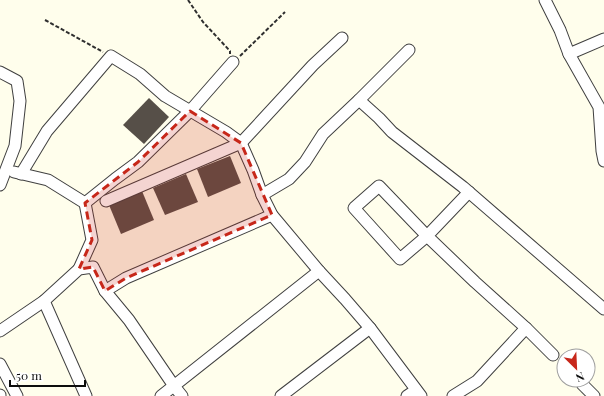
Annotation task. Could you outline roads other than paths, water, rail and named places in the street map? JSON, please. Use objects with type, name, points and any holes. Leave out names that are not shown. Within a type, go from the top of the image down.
[{"type":"street","points":[[545,0],[560,30],[569,54],[599,107],[604,161]]},
{"type":"street","points":[[106,201],[240,143],[313,65],[342,38]]},
{"type":"street","points":[[569,54],[604,38]]},
{"type":"street","points":[[262,195],[289,179],[305,162],[323,134],[409,50]]},
{"type":"street","points":[[21,174],[47,131],[111,56],[140,74],[165,96],[226,132],[240,143],[272,215],[370,328],[419,393],[407,396]]},
{"type":"street","points":[[85,203],[138,162],[190,111],[233,62]]},
{"type":"street","points":[[0,72],[17,81],[20,102],[15,146],[0,185]]},
{"type":"street","points":[[359,100],[392,132],[469,192],[604,310]]},
{"type":"street","points":[[0,332],[44,301],[79,269],[92,240],[85,203],[48,180],[6,170]]},
{"type":"street","points":[[469,192],[427,236],[400,259],[354,208],[379,186],[427,236],[553,355]]},
{"type":"street","points":[[105,291],[126,278],[272,215]]},
{"type":"street","points":[[79,269],[93,268],[105,291],[129,320],[182,396]]},
{"type":"street","points":[[161,396],[319,271]]},
{"type":"street","points":[[44,301],[86,396]]},
{"type":"street","points":[[282,396],[370,328]]},
{"type":"street","points":[[453,396],[477,381],[526,328]]},
{"type":"street","points":[[0,364],[17,396]]},
{"type":"street","points":[[586,388],[594,396]]}]
